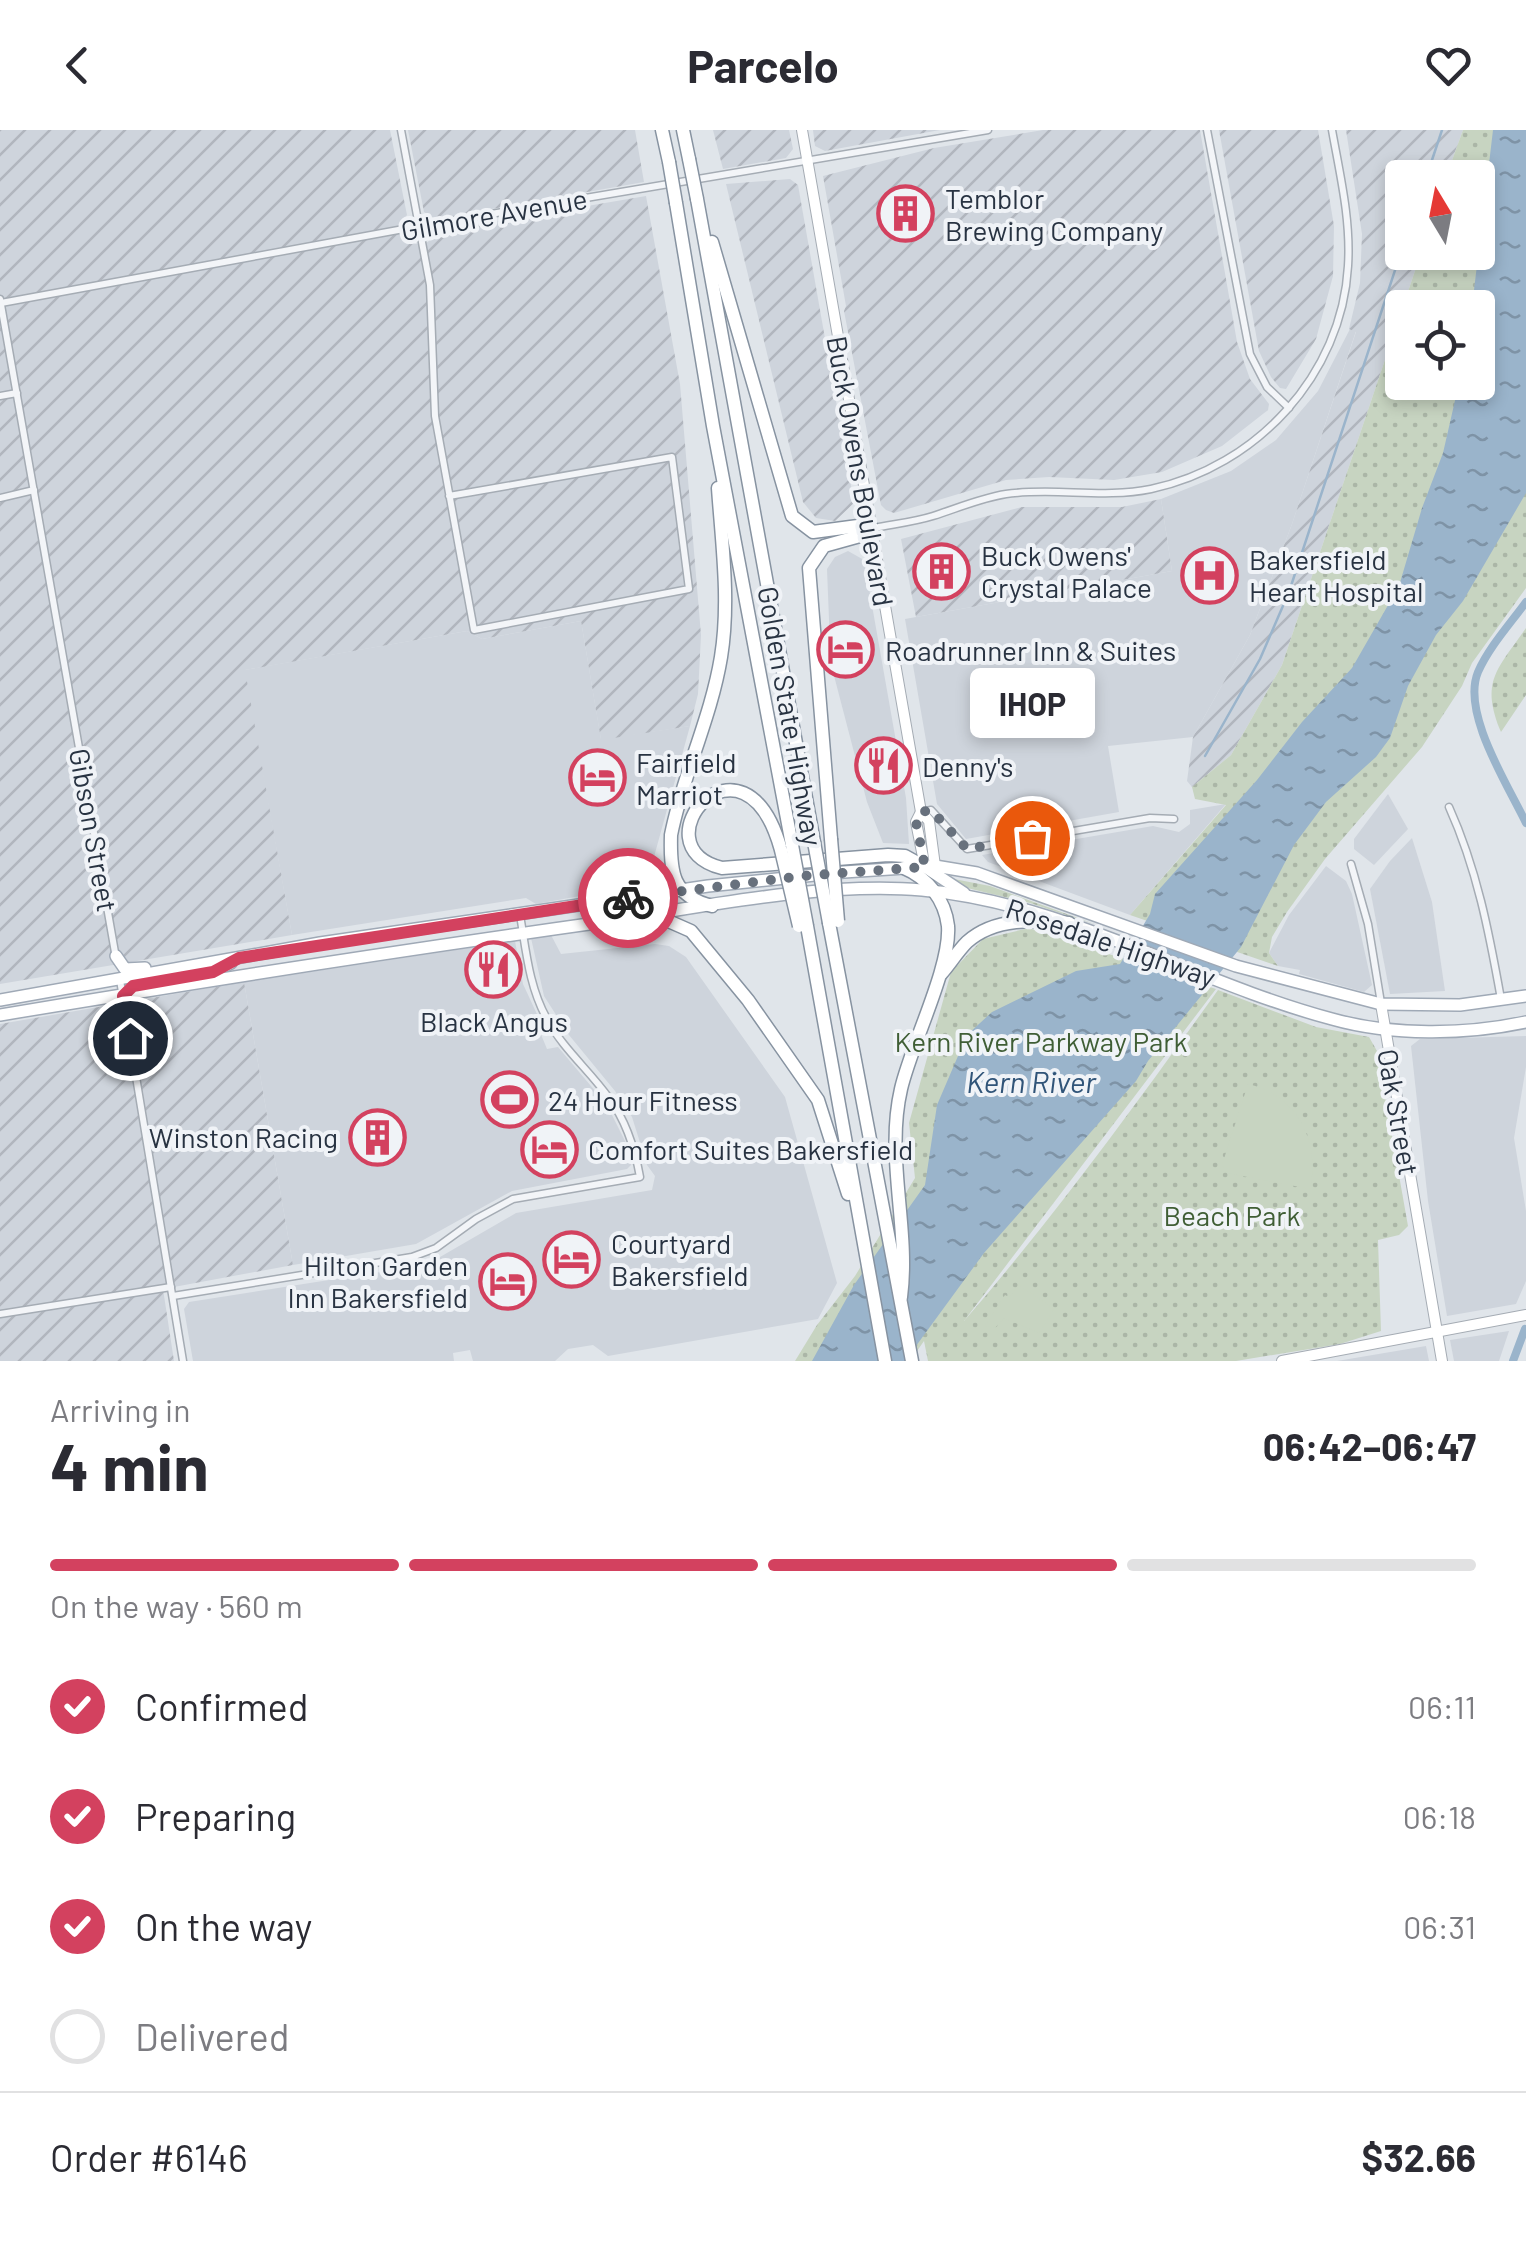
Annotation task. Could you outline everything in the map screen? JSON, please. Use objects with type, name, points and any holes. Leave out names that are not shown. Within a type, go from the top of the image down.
[{"type":"highway","name":"Golden State Highway","points":[[662,130],[787,848]]},
{"type":"highway","name":"Golden State Highway","points":[[684,130],[814,842],[834,922],[833,941],[912,1361]]},
{"type":"highway","points":[[697,199],[728,289],[792,516],[813,532],[872,528]]},
{"type":"highway","points":[[712,906],[690,900],[680,890],[670,853],[670,835],[712,694],[723,640],[714,426]]},
{"type":"highway","points":[[834,922],[809,568],[818,551],[829,542],[860,536],[872,528]]},
{"type":"highway","points":[[886,1361],[824,1018],[803,927],[787,848],[766,810],[744,794],[712,794],[693,812],[689,825],[692,846],[713,866],[734,867],[888,855],[905,856],[928,871],[948,928],[939,976],[900,1094],[896,1163],[905,1267],[901,1297]]},
{"type":"highway","points":[[904,868],[928,871]]},
{"type":"highway","points":[[634,917],[676,923],[698,938],[810,1086],[825,1116],[864,1238]]},
{"type":"highway","points":[[939,976],[968,941],[996,926],[1037,920],[1070,923]]},
{"type":"main road","name":"Buck Owens Boulevard","points":[[802,130],[921,812],[916,822],[928,871]]},
{"type":"main road","points":[[0,1000],[520,913],[680,890],[904,868]]},
{"type":"main road","points":[[903,889],[928,871],[972,898]]},
{"type":"main road","name":"Rosedale Highway","points":[[928,871],[977,873],[1236,966],[1381,1004],[1450,1005],[1526,996]]},
{"type":"main road","name":"Rosedale Highway","points":[[0,1015],[712,906],[817,893],[903,889],[972,898],[1070,923],[1333,1020],[1385,1029],[1462,1030],[1526,1022]]},
{"type":"main road","points":[[116,956],[125,969],[216,956],[239,958]]},
{"type":"main road","points":[[123,996],[133,986],[213,972],[239,958]]},
{"type":"main road","name":"Oak Street","points":[[1381,1004],[1442,1361]]},
{"type":"main road","points":[[1282,1361],[1526,1316]]},
{"type":"street","points":[[401,130],[433,306],[432,395],[449,496],[474,630],[689,589],[672,456],[449,496]]},
{"type":"street","name":"Gilmore Avenue","points":[[0,301],[988,130]]},
{"type":"street","points":[[1208,130],[1250,354],[1267,386],[1289,408]]},
{"type":"street","points":[[872,528],[1006,494],[1128,492],[1170,484],[1229,459],[1260,436],[1310,380],[1328,346],[1345,289],[1348,229],[1332,130]]},
{"type":"street","name":"Gibson Street","points":[[0,301],[183,1361]]},
{"type":"street","points":[[0,396],[17,393]]},
{"type":"street","points":[[0,498],[34,490]]},
{"type":"street","points":[[1449,807],[1480,888],[1501,1000]]},
{"type":"street","points":[[921,812],[931,810],[967,849],[1150,818],[1174,819]]},
{"type":"street","name":"Oak Street","points":[[1352,864],[1368,924],[1381,1004]]},
{"type":"street","points":[[0,1314],[412,1257],[436,1248],[476,1218],[513,1198],[640,1177],[618,1110],[557,1036],[541,1008],[530,976],[520,913]]},
{"type":"shaded area","points":[[0,130],[390,130],[407,215],[399,226],[415,244],[428,242],[434,232],[646,196],[680,384],[701,635],[698,694],[690,726],[601,740],[581,621],[482,639],[467,631],[245,670],[292,935],[0,984]]},
{"type":"shaded area","points":[[408,130],[635,130],[644,182],[435,219],[424,212]]},
{"type":"shaded area","points":[[713,130],[789,130],[793,149],[786,158],[723,169]]},
{"type":"shaded area","points":[[813,130],[940,130],[825,151],[815,146]]},
{"type":"shaded area","points":[[1043,130],[1200,130],[1237,342],[1250,379],[1269,404],[1268,410],[1222,446],[1162,472],[1114,480],[1006,480],[894,513],[886,510],[881,505],[844,311],[823,176],[934,148]]},
{"type":"shaded area","points":[[1219,130],[1318,130],[1334,226],[1333,276],[1316,339],[1286,389],[1271,377],[1259,351]]},
{"type":"shaded area","points":[[1346,130],[1463,130],[1452,160],[1385,160],[1385,270],[1415,270],[1409,290],[1385,290],[1385,360],[1282,665],[1231,755],[1192,787],[1187,781],[1193,737],[1250,635],[1356,332],[1349,329],[1360,283],[1362,234]]},
{"type":"shaded area","points":[[790,179],[798,185],[854,503],[835,521],[816,518],[803,502],[726,184]]},
{"type":"shaded area","points":[[1350,329],[1356,331],[1292,524],[1250,635],[1193,737],[1108,746],[1119,812],[966,839],[937,804],[905,619],[1172,571],[1161,499],[1231,471],[1276,440],[1318,391]]},
{"type":"shaded area","points":[[1161,499],[1172,571],[916,617],[901,539],[1022,507],[1122,507]]},
{"type":"shaded area","points":[[848,551],[864,560],[906,798],[909,844],[883,843],[867,802],[826,645],[830,644],[827,569],[835,557]]},
{"type":"shaded area","points":[[581,621],[601,739],[690,726],[649,875],[613,890],[536,904],[526,898],[292,935],[244,670],[467,631],[482,639]]},
{"type":"shaded area","points":[[1388,794],[1408,829],[1374,865],[1354,849],[1354,839]]},
{"type":"shaded area","points":[[1226,804],[1130,915],[988,862],[982,855],[1153,826],[1179,832],[1190,824],[1190,810]]},
{"type":"shaded area","points":[[1412,838],[1432,902],[1445,991],[1390,994],[1370,889]]},
{"type":"shaded area","points":[[1326,866],[1346,881],[1352,894],[1372,985],[1364,992],[1278,966],[1269,953],[1289,915]]},
{"type":"shaded area","points":[[551,935],[561,954],[655,944],[669,946],[686,957],[785,1097],[837,1283],[818,1319],[608,1356],[593,1345],[568,1349],[555,1361],[473,1361],[470,1350],[453,1353],[454,1361],[193,1361],[184,1309],[189,1302],[412,1267],[440,1257],[516,1213],[652,1190],[655,1176],[647,1165],[632,1117],[544,996],[531,938]]},
{"type":"shaded area","points":[[515,941],[523,984],[542,1025],[540,1032],[547,1049],[558,1047],[607,1105],[626,1143],[631,1165],[627,1169],[512,1191],[416,1244],[293,1265],[244,982]]},
{"type":"shaded area","points":[[244,982],[293,1265],[163,1289],[174,1361],[0,1361],[0,1024]]},
{"type":"shaded area","points":[[1526,1036],[1526,1067],[1514,1138],[1526,1211],[1526,1281],[1516,1304],[1447,1316],[1428,1201],[1411,1046],[1420,1039]]},
{"type":"shaded area","points":[[1509,1331],[1499,1361],[1454,1361],[1450,1340]]},
{"type":"shaded area","points":[[1426,1346],[1429,1361],[1337,1361]]},
{"type":"green space","points":[[1463,130],[1526,130],[1526,588],[1472,663],[1462,686],[1422,747],[1325,859],[1287,912],[1272,937],[1269,953],[1278,966],[1130,915],[1226,805],[1195,799],[1192,787],[1231,755],[1282,665],[1385,359],[1385,400],[1495,400],[1495,290],[1408,290],[1415,270],[1495,270],[1495,160],[1452,160]]},
{"type":"green space","points":[[1526,628],[1526,695],[1501,732],[1492,688],[1500,666]]},
{"type":"green space","points":[[954,879],[990,886],[1097,925],[963,887]]},
{"type":"green space","points":[[1029,928],[1216,989],[964,1321],[1063,1200],[1218,990],[1316,1027],[1369,1037],[1377,1051],[1408,1226],[1399,1235],[1378,1240],[1381,1331],[1340,1344],[1236,1361],[928,1361],[924,1341],[910,1361],[795,1361],[855,1276],[915,1178],[909,1123],[951,972],[983,939]]},
{"type":"green space","points":[[1248,1084],[1280,1098],[1302,1123],[1312,1154],[1310,1189],[1227,1173],[1222,1165]]},
{"type":"green space","points":[[1019,1285],[1054,1309],[1039,1333],[1004,1318],[995,1328],[985,1326],[1005,1295],[1009,1297]]},
{"type":"water","name":"Kern River","points":[[1493,130],[1526,130],[1526,493],[1463,601],[1436,635],[1408,686],[1390,738],[1376,757],[1326,802],[1294,845],[1241,947],[1136,1081],[984,1253],[905,1361],[812,1361],[854,1285],[925,1185],[937,1105],[967,1035],[992,1012],[1076,971],[1120,964],[1150,914],[1155,894],[1352,668],[1399,586],[1443,453],[1455,400],[1495,400],[1495,290],[1474,290],[1476,270],[1495,270],[1495,160],[1489,160]]},
{"type":"waterway","points":[[1432,160],[1442,130]]},
{"type":"waterway","points":[[1205,756],[1260,659],[1289,592],[1395,270]]},
{"type":"waterway","points":[[1526,602],[1488,654],[1474,689],[1489,749],[1526,823]]},
{"type":"waterway","points":[[1513,1361],[1525,1329]]},
{"type":"way so far","points":[[628,898],[802,876],[925,867],[916,822],[921,812],[931,810],[967,849],[1032,838]]},
{"type":"place","name":"Temblor Brewing Company","points":[[906,214]]},
{"type":"place","name":"Buck Owens' Crystal Palace","points":[[942,571]]},
{"type":"place","name":"Bakersfield Heart Hospital","points":[[1210,575]]},
{"type":"place","name":"Roadrunner Inn & Suites","points":[[846,650]]},
{"type":"place","name":"Denny's","points":[[883,766]]},
{"type":"place","name":"Fairfield Marriot","points":[[597,778]]},
{"type":"place","name":"IHOP","points":[[1032,838]]},
{"type":"place","name":"Black Angus","points":[[494,970]]},
{"type":"place","name":"24 Hour Fitness","points":[[509,1100]]},
{"type":"place","name":"Winston Racing","points":[[377,1137]]},
{"type":"place","name":"Comfort Suites Bakersfield","points":[[549,1149]]},
{"type":"place","name":"Courtyard Bakersfield","points":[[572,1259]]},
{"type":"place","name":"Hilton Garden Inn Bakersfield","points":[[507,1281]]},
{"type":"route","points":[[130,1038],[123,996],[133,986],[213,972],[239,958],[305,946],[628,898]]},
{"type":"park label","name":"Kern River Parkway Park","points":[[1041,1041]]},
{"type":"park label","name":"Beach Park","points":[[1232,1215]]}]
